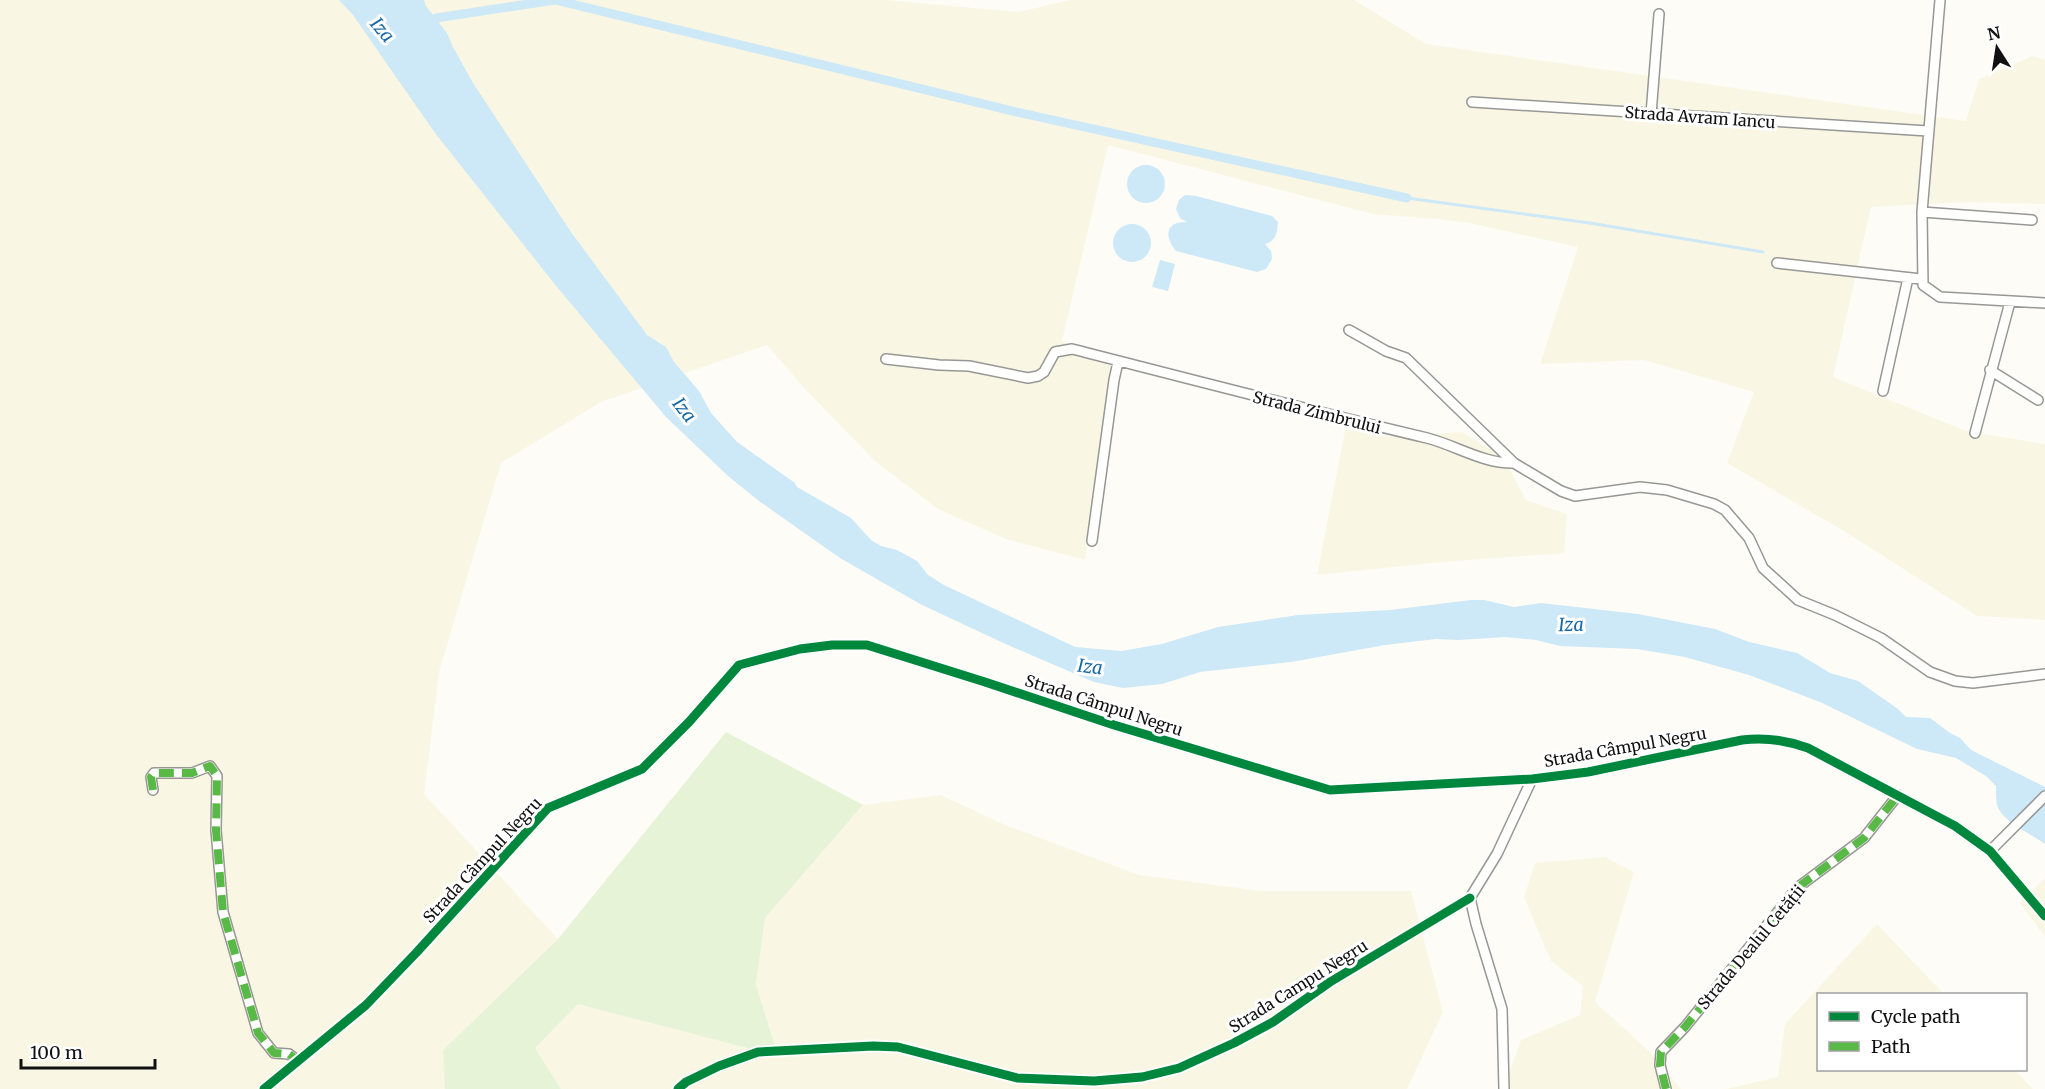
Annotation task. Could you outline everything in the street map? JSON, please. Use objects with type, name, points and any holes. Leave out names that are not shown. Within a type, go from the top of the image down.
[{"type":"street","points":[[1940,0],[1922,212],[1921,279],[1925,288],[1940,297],[2045,303]]},
{"type":"street","points":[[1651,114],[1659,14]]},
{"type":"street","name":"Strada Avram Iancu","points":[[1472,102],[1928,131]]},
{"type":"street","points":[[1922,212],[2032,220]]},
{"type":"street","points":[[1777,263],[1921,279]]},
{"type":"street","points":[[1883,390],[1908,278]]},
{"type":"street","points":[[1975,433],[2010,302]]},
{"type":"street","name":"Strada Zimbrului","points":[[1349,330],[1386,351],[1406,358],[1514,463],[1561,491],[1575,496],[1640,488],[1667,490],[1714,504],[1725,510],[1749,538],[1762,568],[1798,600],[1881,638],[1922,668],[1940,677],[1973,682],[2045,674]]},
{"type":"street","name":"Strada Zimbrului","points":[[886,359],[969,366],[1028,378],[1044,372],[1055,352],[1072,349],[1377,428],[1431,439],[1501,463],[1514,463]]},
{"type":"street","points":[[1092,541],[1118,362]]},
{"type":"street","points":[[1990,370],[2038,400]]},
{"type":"street","name":"Strada Câmpul Negru","points":[[264,1089],[366,1005],[548,808],[642,769],[689,722],[739,665],[800,649],[832,645],[867,645],[1114,725],[1330,790],[1533,779],[1588,772],[1742,740],[1769,738],[1808,748],[1955,826],[1990,851],[2045,916]]},
{"type":"street","points":[[153,790],[151,777],[154,773],[192,772],[210,766],[214,770],[217,776],[216,830],[220,891],[231,942],[258,1033],[273,1053],[289,1054],[297,1060]]},
{"type":"street","name":"Strada Campu Negru","points":[[678,1089],[686,1082],[719,1066],[758,1052],[873,1046],[898,1047],[1017,1078],[1095,1081],[1151,1075],[1179,1068],[1273,1022],[1330,982],[1470,898],[1497,854],[1533,779]]},
{"type":"street","name":"Strada Dealul Cetății","points":[[1666,1089],[1660,1065],[1661,1052],[1691,1019],[1797,888],[1864,838],[1898,795]]},
{"type":"street","points":[[1990,851],[2045,796]]},
{"type":"street","points":[[1470,898],[1502,1009],[1504,1089]]},
{"type":"shaded area","points":[[0,0],[885,0],[1019,12],[1070,0],[1354,0],[1426,44],[1966,121],[1979,79],[2033,56],[2045,60],[2045,204],[1967,202],[1871,207],[1833,377],[1966,431],[2045,444],[2045,620],[1977,616],[1844,531],[1727,463],[1754,392],[1644,360],[1540,364],[1578,247],[1469,223],[1373,214],[1108,145],[1062,341],[1111,365],[1085,560],[1006,539],[938,509],[875,461],[805,389],[767,345],[601,402],[501,463],[439,672],[424,794],[558,939],[444,1049],[445,1089],[0,1089]]},
{"type":"shaded area","points":[[1346,426],[1388,437],[1462,432],[1503,457],[1526,500],[1567,514],[1564,553],[1442,562],[1317,575]]},
{"type":"shaded area","points":[[941,795],[1005,825],[1139,875],[1261,891],[1411,891],[1443,1012],[1407,1089],[561,1089],[534,1048],[578,1004],[778,1055],[756,984],[765,918],[863,805]]},
{"type":"shaded area","points":[[1605,857],[1634,872],[1595,1002],[1650,1052],[1681,1089],[1503,1089],[1521,1040],[1580,1015],[1583,986],[1551,961],[1524,897],[1535,863]]},
{"type":"shaded area","points":[[2045,878],[2045,937],[2020,903]]},
{"type":"shaded area","points":[[1877,924],[1943,993],[1817,993],[1817,1071],[2016,1071],[2033,1089],[1726,1089],[1778,1077],[1785,1024]]},
{"type":"green space","points":[[726,732],[863,805],[765,918],[756,984],[778,1056],[578,1004],[535,1048],[561,1089],[445,1089],[443,1050],[558,939]]},
{"type":"water","name":"Iza","points":[[339,0],[424,0],[447,33],[473,83],[571,232],[647,335],[666,347],[674,362],[699,391],[711,413],[737,442],[795,483],[797,487],[851,518],[871,540],[917,561],[928,575],[944,585],[1075,647],[1121,651],[1162,644],[1218,627],[1298,615],[1390,610],[1471,600],[1484,600],[1514,607],[1541,603],[1638,614],[1715,629],[1749,642],[1797,653],[1830,673],[1858,681],[1906,717],[1930,718],[1960,738],[1971,750],[2045,787],[2045,844],[2005,817],[1997,805],[1996,786],[1986,776],[1956,758],[1917,749],[1820,702],[1749,675],[1685,657],[1637,649],[1560,646],[1536,640],[1505,637],[1436,639],[1385,645],[1291,662],[1200,672],[1162,684],[1123,688],[1094,682],[922,605],[840,558],[759,501],[728,476],[666,417],[557,287],[435,133],[353,15]]},
{"type":"water","points":[[1146,165],[1159,171],[1165,184],[1159,197],[1146,203],[1133,197],[1127,184],[1133,171]]},
{"type":"water","points":[[1185,195],[1272,216],[1278,222],[1278,226],[1274,239],[1265,244],[1271,251],[1272,259],[1266,269],[1257,272],[1176,251],[1168,235],[1174,224],[1187,222],[1180,218],[1176,209],[1179,200]]},
{"type":"water","points":[[1132,224],[1145,230],[1151,243],[1145,256],[1132,262],[1119,256],[1113,243],[1119,230]]},
{"type":"water","points":[[1160,260],[1175,264],[1168,291],[1152,287]]},
{"type":"waterway","points":[[436,18],[555,0],[1021,113],[1407,198]]},
{"type":"waterway","points":[[1407,198],[1590,223],[1763,252]]},
{"type":"marked path","points":[[153,790],[151,777],[154,773],[192,773],[210,766],[217,776],[216,830],[223,912],[258,1033],[274,1053],[289,1054],[297,1060]]},
{"type":"marked path","points":[[1666,1089],[1660,1065],[1661,1052],[1685,1027],[1797,888],[1864,838],[1898,795]]},
{"type":"cycle path","points":[[264,1089],[366,1005],[548,808],[642,769],[689,722],[739,665],[800,649],[832,645],[867,645],[1114,725],[1330,790],[1532,779],[1588,772],[1742,740],[1767,739],[1792,743],[1808,748],[1955,826],[1990,851],[2045,916]]},
{"type":"cycle path","points":[[678,1089],[686,1082],[719,1066],[758,1052],[873,1046],[898,1047],[1017,1078],[1094,1081],[1142,1077],[1179,1068],[1273,1022],[1330,982],[1470,898]]}]
